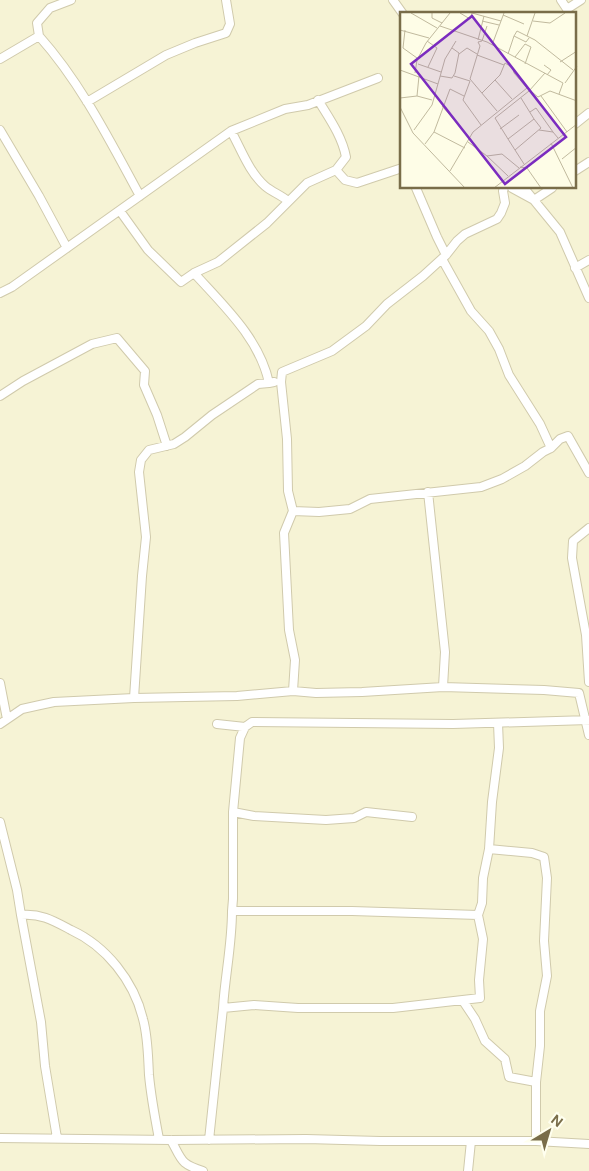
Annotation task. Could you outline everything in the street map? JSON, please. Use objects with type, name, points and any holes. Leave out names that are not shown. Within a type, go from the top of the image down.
[{"type":"street","points":[[68,0],[50,8],[37,23],[39,36],[54,53],[87,102],[140,196]]},
{"type":"street","points":[[87,102],[166,54],[195,42],[226,34],[230,24],[226,0]]},
{"type":"street","points":[[393,0],[402,12]]},
{"type":"street","points":[[561,0],[567,9],[581,0]]},
{"type":"street","points":[[0,59],[39,36]]},
{"type":"street","points":[[0,293],[12,287],[231,131],[285,108],[308,104],[378,78]]},
{"type":"street","points":[[120,211],[148,250],[181,282],[194,273],[218,262],[266,223],[307,183],[336,170],[346,157],[336,129],[318,100]]},
{"type":"street","points":[[576,123],[589,113]]},
{"type":"street","points":[[0,130],[67,248]]},
{"type":"street","points":[[231,131],[252,171],[265,186],[288,201]]},
{"type":"street","points":[[576,170],[589,162]]},
{"type":"street","points":[[336,170],[344,180],[357,183],[400,169]]},
{"type":"street","points":[[416,189],[444,257],[471,311],[488,330],[499,349],[509,375],[540,424],[551,448]]},
{"type":"street","points":[[266,367],[282,372],[310,361],[332,351],[366,326],[387,304],[444,257],[465,234],[501,214],[506,203],[503,189]]},
{"type":"street","points":[[514,189],[534,200]]},
{"type":"street","points":[[525,189],[560,232],[589,298]]},
{"type":"street","points":[[534,200],[550,189]]},
{"type":"street","points":[[575,268],[589,260]]},
{"type":"street","points":[[194,273],[224,306],[254,344],[266,367],[269,383]]},
{"type":"street","points":[[0,396],[23,381],[92,344],[117,338],[145,371],[144,385],[157,415],[167,446]]},
{"type":"street","points":[[282,372],[281,382],[287,438],[288,491],[293,511],[284,533],[289,630],[294,660],[293,691]]},
{"type":"street","points":[[134,698],[146,537],[139,472],[142,460],[149,450],[174,444],[184,438],[212,415],[258,384],[281,382]]},
{"type":"street","points":[[293,511],[319,512],[350,509],[370,499],[481,487],[502,479],[525,466],[551,448],[560,439],[568,436],[589,473]]},
{"type":"street","points":[[428,492],[445,652],[443,687]]},
{"type":"street","points":[[589,528],[573,541],[572,558],[586,635],[589,682]]},
{"type":"street","points":[[0,683],[3,722],[22,709],[54,702],[237,696],[293,691],[316,693],[419,690],[443,687],[579,693],[589,687]]},
{"type":"street","points":[[579,693],[587,720],[589,735]]},
{"type":"street","points":[[209,1140],[225,977],[232,930],[234,899],[233,812],[240,738],[245,727],[252,722],[453,724],[587,720]]},
{"type":"street","points":[[223,1008],[254,1005],[298,1008],[393,1008],[480,998],[479,980],[483,939],[478,915],[482,903],[499,748],[498,723]]},
{"type":"street","points":[[217,724],[245,727]]},
{"type":"street","points":[[233,812],[254,816],[326,820],[354,818],[366,812],[412,817]]},
{"type":"street","points":[[0,822],[15,882],[41,1022],[45,1066],[57,1138]]},
{"type":"street","points":[[488,849],[524,852],[544,857],[547,878],[544,941],[547,976],[540,1011],[540,1046],[536,1082],[536,1141]]},
{"type":"street","points":[[232,912],[352,911],[478,915]]},
{"type":"street","points":[[21,915],[34,913],[83,936],[100,949],[122,972],[136,997],[143,1019],[152,1102],[159,1139]]},
{"type":"street","points":[[463,1001],[475,1018],[485,1041],[505,1058],[509,1078],[536,1082]]},
{"type":"street","points":[[0,1138],[536,1141],[589,1144]]},
{"type":"street","points":[[171,1140],[180,1158],[187,1166],[203,1171]]},
{"type":"street","points":[[468,1171],[471,1141]]},
{"type":"shaded area","points":[[0,0],[589,0],[589,1171],[0,1171]]}]
